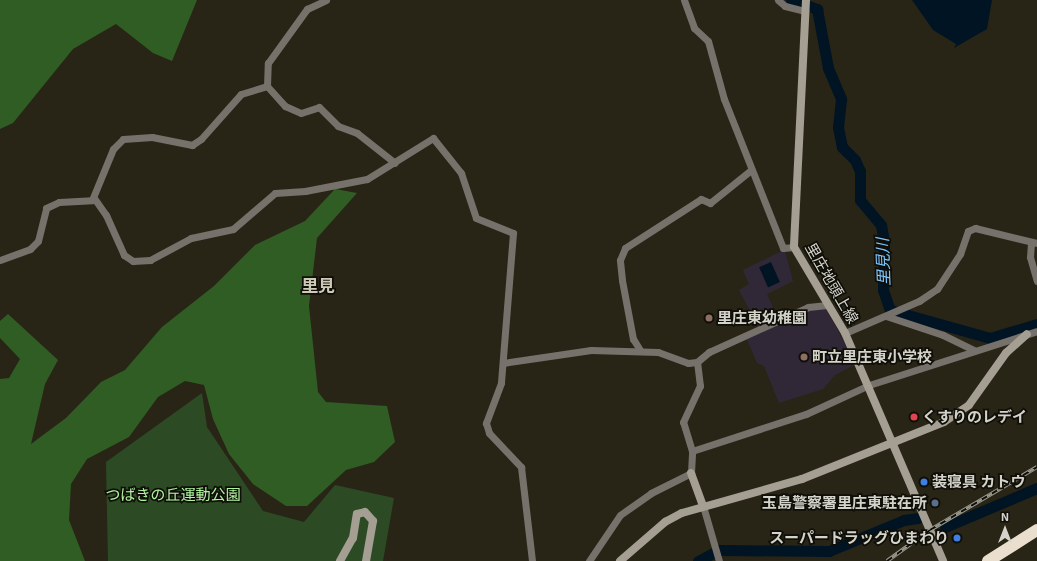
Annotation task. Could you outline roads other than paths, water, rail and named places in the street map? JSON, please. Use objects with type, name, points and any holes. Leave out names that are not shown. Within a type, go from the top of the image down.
[{"type":"highway","points":[[988,561],[1037,530]]},
{"type":"street","points":[[326,0],[307,9],[268,63],[267,86],[285,106],[301,113],[320,107],[338,126],[357,133],[395,163]]},
{"type":"street","points":[[684,0],[694,28],[708,41],[724,99],[783,248],[794,247]]},
{"type":"street","points":[[778,0],[785,6],[806,5]]},
{"type":"street","name":"里庄地頭上線","points":[[806,5],[794,247],[827,305],[845,333],[869,385],[943,561]]},
{"type":"street","points":[[94,198],[113,149],[123,139],[152,137],[192,145],[241,94],[267,86]]},
{"type":"street","points":[[94,198],[106,215],[124,255],[133,261],[150,260],[191,238],[233,229],[275,192],[353,183],[395,163],[433,138],[461,173],[476,218],[513,233],[503,363],[499,394],[486,423],[489,433],[521,467],[532,561]]},
{"type":"street","points":[[640,350],[633,339],[622,280],[620,260],[625,248],[700,199],[710,203],[751,170]]},
{"type":"street","points":[[0,260],[30,248],[38,241],[46,208],[58,202],[94,198]]},
{"type":"street","points":[[845,333],[897,311],[937,288],[960,254],[968,231],[975,228],[1034,243],[1030,257],[1037,281]]},
{"type":"street","points":[[697,362],[708,352],[808,307],[827,305]]},
{"type":"street","points":[[887,315],[943,335],[974,350]]},
{"type":"street","points":[[692,451],[806,414],[869,385],[1037,331]]},
{"type":"street","points":[[620,561],[665,522],[703,506],[802,479],[893,444],[944,422],[969,405],[1006,352],[1026,334]]},
{"type":"street","points":[[503,363],[591,350],[640,350],[697,362]]},
{"type":"street","points":[[697,362],[700,386],[684,422],[692,451],[691,473],[703,506],[719,561]]},
{"type":"street","points":[[589,561],[620,515],[651,493],[691,473]]},
{"type":"street","points":[[340,561],[353,538],[357,514],[365,512],[373,520],[366,561]]},
{"type":"water","points":[[912,0],[992,0],[987,29],[954,48],[956,44],[933,30]]},
{"type":"water","points":[[771,262],[780,282],[768,287],[759,267]]},
{"type":"waterway","name":"里見川","points":[[791,0],[817,9],[828,68],[841,99],[838,127],[842,147],[855,160],[860,171],[860,200],[881,225],[884,242],[883,290],[890,310],[990,338],[1037,324]]},
{"type":"waterway","name":"里見川","points":[[945,527],[1037,488]]},
{"type":"waterway","name":"里見川","points":[[698,561],[719,550],[829,551],[904,520],[918,518]]},
{"type":"railway","points":[[887,561],[930,530],[1037,467]]},
{"type":"place","name":"里庄東幼稚園","points":[[709,318]]},
{"type":"place","name":"町立里庄東小学校","points":[[804,357]]},
{"type":"place","name":"くすりのレデイ","points":[[914,417]]},
{"type":"place","name":"装寝具 カトウ","points":[[924,482]]},
{"type":"place","name":"玉島警察署里庄東駐在所","points":[[935,503]]},
{"type":"place","name":"スーパードラッグひまわり","points":[[957,538]]},
{"type":"district","name":"里見","points":[[318,286]]},
{"type":"park label","name":"つばきの丘運動公園","points":[[173,495]]}]
